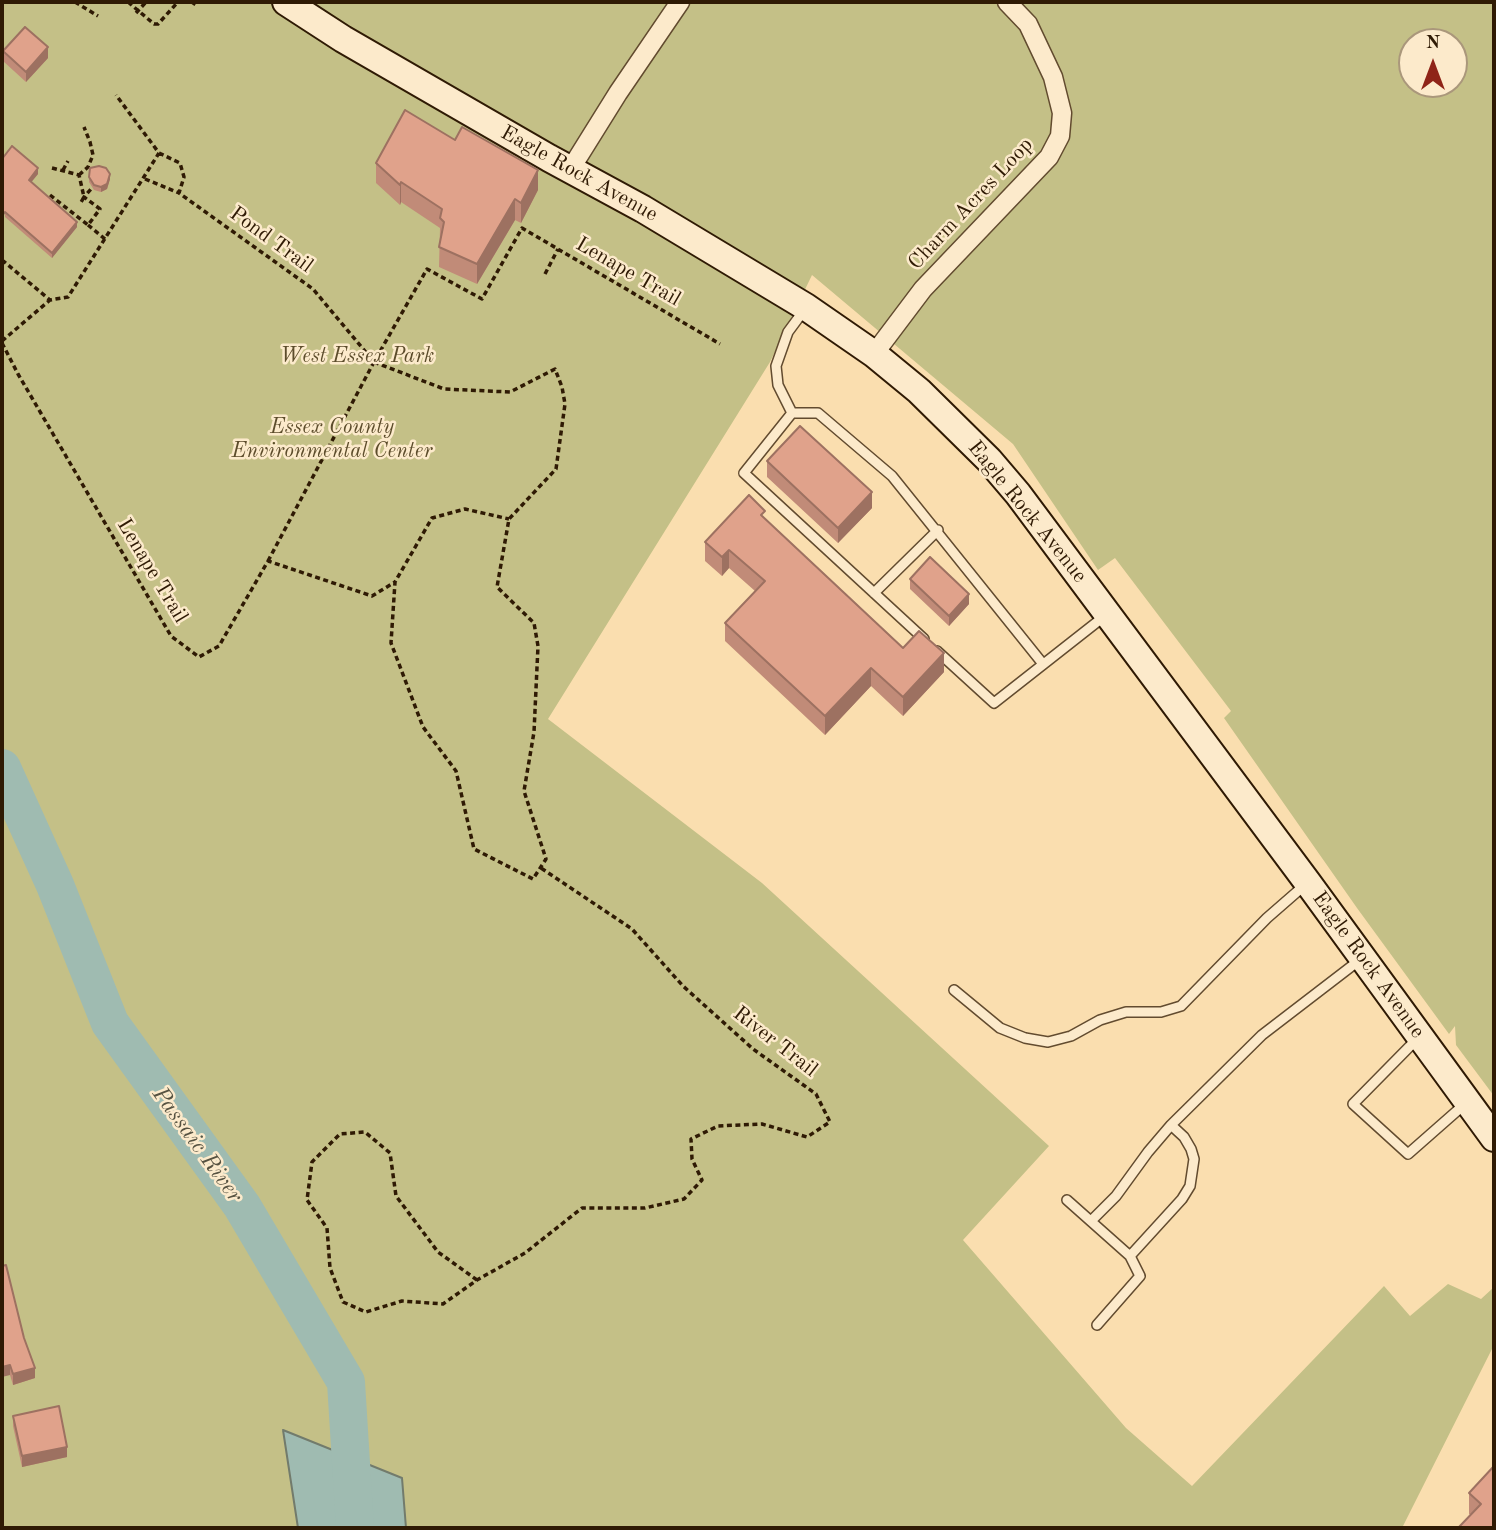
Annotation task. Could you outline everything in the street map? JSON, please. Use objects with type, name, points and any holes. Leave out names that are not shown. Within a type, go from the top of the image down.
[{"type":"main road","name":"Eagle Rock Avenue","points":[[286,2],[343,39],[712,250],[806,307],[874,354],[919,391],[989,460],[1018,494],[1494,1138]]},
{"type":"street","points":[[570,170],[680,2]]},
{"type":"street","name":"Charm Acres Loop","points":[[874,354],[923,289],[1049,157],[1060,136],[1062,113],[1053,77],[1028,24],[1007,2]]},
{"type":"lane","points":[[792,413],[778,385],[776,366],[788,332],[806,307]]},
{"type":"lane","points":[[792,413],[818,413],[892,476],[1043,664]]},
{"type":"lane","points":[[792,413],[744,472],[994,704],[1107,613]]},
{"type":"lane","points":[[874,593],[938,530]]},
{"type":"lane","points":[[954,990],[1000,1028],[1025,1038],[1048,1042],[1071,1036],[1100,1020],[1126,1012],[1161,1012],[1181,1006],[1266,918],[1308,883]]},
{"type":"lane","points":[[1092,1220],[1116,1196],[1171,1125],[1262,1035],[1362,958]]},
{"type":"lane","points":[[1420,1036],[1353,1104],[1408,1154],[1468,1102]]},
{"type":"lane","points":[[1130,1256],[1182,1199],[1190,1186],[1194,1172],[1191,1149],[1184,1137],[1171,1125]]},
{"type":"lane","points":[[1067,1200],[1130,1256],[1140,1276],[1097,1325]]},
{"type":"path","points":[[75,2],[98,16]]},
{"type":"path","points":[[128,2],[154,24],[158,24],[175,3],[179,9]]},
{"type":"path","points":[[137,12],[146,2]]},
{"type":"path","points":[[116,95],[159,153],[180,163],[184,177],[179,192]]},
{"type":"path","points":[[79,175],[88,167],[93,155],[84,127]]},
{"type":"path","points":[[2,342],[50,300],[68,297],[159,153]]},
{"type":"path","points":[[62,170],[68,161]]},
{"type":"path","points":[[52,168],[79,175]]},
{"type":"path","points":[[79,175],[84,197],[100,209],[88,226]]},
{"type":"path","name":"Pond Trail","points":[[145,178],[179,192],[313,289],[374,362]]},
{"type":"path","points":[[80,204],[92,188]]},
{"type":"path","points":[[50,195],[105,239]]},
{"type":"path","name":"Lenape Trail","points":[[374,362],[427,269],[482,299],[522,228],[720,344]]},
{"type":"path","points":[[545,274],[558,249]]},
{"type":"path","points":[[2,260],[50,300]]},
{"type":"path","name":"Lenape Trail","points":[[2,342],[18,374],[172,636],[199,657],[219,646],[268,561]]},
{"type":"path","points":[[395,582],[372,596],[268,561],[374,362],[444,389],[510,392],[555,369],[565,404],[556,469],[509,519],[497,587],[534,623],[538,646],[534,732],[524,792],[547,859],[533,879],[474,849],[456,771],[423,727],[391,642],[395,582],[432,519],[465,509],[509,519]]},
{"type":"path","name":"River Trail","points":[[477,1280],[438,1252],[412,1219],[396,1196],[390,1153],[365,1132],[340,1134],[312,1162],[307,1200],[327,1228],[330,1268],[343,1302],[366,1312],[402,1301],[443,1304],[477,1280],[525,1253],[582,1208],[645,1208],[684,1199],[702,1180],[692,1159],[691,1139],[718,1126],[762,1124],[807,1137],[830,1122],[816,1094],[753,1049],[683,986],[632,929],[541,868]]},
{"type":"green space","name":"West Essex Park","points":[[2,2],[1494,2],[1494,1096],[1456,1045],[1455,1026],[1449,1034],[1224,718],[1231,711],[1115,558],[1098,570],[1013,444],[812,275],[770,362],[548,719],[762,883],[1049,1146],[963,1240],[1126,1428],[1192,1486],[1384,1286],[1410,1316],[1448,1284],[1481,1299],[1494,1287],[1494,1345],[1402,1528],[406,1528],[402,1478],[283,1431],[298,1528],[2,1528]]},
{"type":"water","points":[[283,1430],[402,1478],[406,1528],[298,1528]]},
{"type":"building","points":[[25,27],[48,47],[26,72],[3,51]]},
{"type":"building","points":[[405,110],[455,140],[462,127],[538,170],[521,203],[515,199],[477,264],[439,247],[444,222],[440,218],[442,209],[401,182],[400,185],[376,163]]},
{"type":"building","points":[[12,146],[38,168],[29,180],[77,222],[52,253],[5,212],[2,216],[2,159]]},
{"type":"building","points":[[90,168],[106,168],[110,174],[107,184],[101,187],[94,185],[89,177]]},
{"type":"building","points":[[800,426],[872,492],[838,528],[767,461]]},
{"type":"building","points":[[749,495],[765,511],[761,515],[903,648],[919,631],[944,653],[903,697],[871,668],[825,716],[725,623],[765,581],[729,550],[722,557],[705,542]]},
{"type":"building","points":[[930,557],[969,594],[949,616],[910,579]]},
{"type":"building","points":[[6,1265],[24,1338],[35,1368],[13,1374],[10,1365],[2,1367],[2,1266]]},
{"type":"building","points":[[59,1406],[67,1447],[22,1456],[13,1416]]},
{"type":"building","points":[[1494,1466],[1494,1528],[1458,1528],[1481,1504],[1469,1493]]},
{"type":"waterway","name":"Passaic River","points":[[2,768],[55,885],[110,1023],[242,1206],[346,1382],[355,1528]]},
{"type":"park label","name":"Essex County Environmental Center","points":[[332,439]]}]
